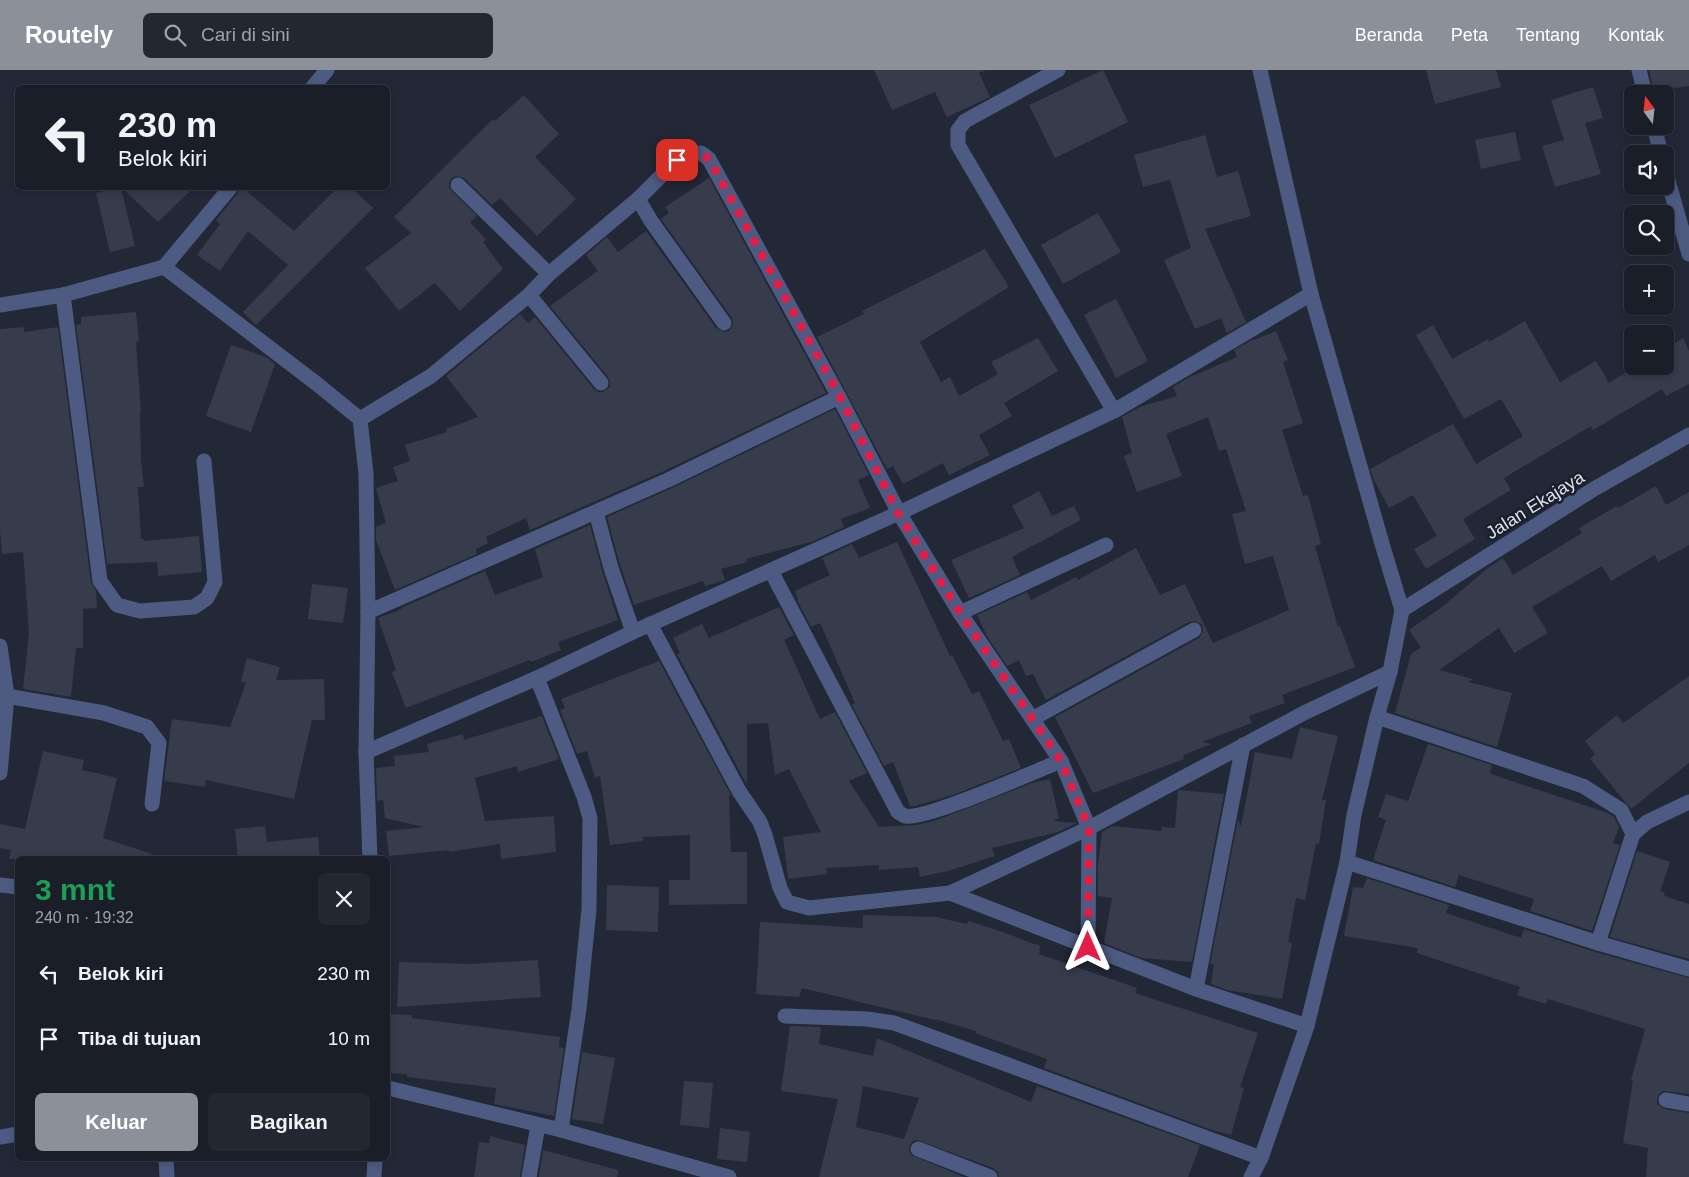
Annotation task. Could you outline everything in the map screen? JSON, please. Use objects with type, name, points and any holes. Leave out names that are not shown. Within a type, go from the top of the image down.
[{"type":"street","points":[[314,85],[327,70]]},
{"type":"street","points":[[1058,70],[965,120],[958,130],[958,145],[1114,411]]},
{"type":"street","points":[[1251,1177],[1261,1158],[1307,1026],[1347,862],[1354,815],[1390,672],[1402,610],[1382,547],[1310,294],[1260,70]]},
{"type":"street","points":[[1639,70],[1643,85]]},
{"type":"street","points":[[360,419],[431,376],[529,295],[549,274],[638,199],[677,160],[689,154],[700,153],[709,159],[840,397],[898,513],[960,613],[1061,761],[1089,828],[1088,947]]},
{"type":"street","points":[[458,185],[549,274]]},
{"type":"street","points":[[0,305],[63,295],[164,267],[228,190]]},
{"type":"street","points":[[1672,195],[1689,254]]},
{"type":"street","points":[[638,199],[651,221],[724,323]]},
{"type":"street","points":[[164,267],[360,419],[366,474],[365,525],[368,612],[366,752],[370,856]]},
{"type":"street","points":[[366,752],[537,678],[650,624],[898,513],[1114,411],[1310,294]]},
{"type":"street","points":[[63,295],[100,581],[118,604],[140,611],[194,607],[207,598],[215,582],[204,461]]},
{"type":"street","points":[[529,295],[601,384]]},
{"type":"street","points":[[368,612],[668,480],[840,397]]},
{"type":"street","name":"Jalan Ekajaya","points":[[1402,610],[1594,490],[1689,435]]},
{"type":"street","points":[[596,512],[611,568],[633,632]]},
{"type":"street","points":[[960,613],[1106,545]]},
{"type":"street","points":[[771,571],[898,812],[905,816],[915,816],[942,808],[1061,761]]},
{"type":"street","points":[[650,624],[739,791],[760,822],[780,888],[787,902],[809,908],[950,894],[1089,828],[1304,713],[1390,672]]},
{"type":"street","points":[[1032,719],[1194,630]]},
{"type":"street","points":[[0,646],[7,696],[0,773]]},
{"type":"street","points":[[537,678],[584,797],[590,818],[589,909],[579,1009],[561,1130]]},
{"type":"street","points":[[7,696],[104,713],[147,727],[159,743],[152,804]]},
{"type":"street","points":[[1377,718],[1583,786],[1622,810],[1632,834]]},
{"type":"street","points":[[1196,989],[1243,745]]},
{"type":"street","points":[[1598,943],[1632,834],[1647,822],[1689,802]]},
{"type":"street","points":[[1347,862],[1598,943],[1689,969]]},
{"type":"street","points":[[0,885],[15,888]]},
{"type":"street","points":[[950,894],[1196,989],[1307,1026]]},
{"type":"street","points":[[785,1016],[867,1019],[894,1023],[1261,1158]]},
{"type":"street","points":[[390,1088],[561,1130],[729,1177]]},
{"type":"street","points":[[1666,1100],[1689,1104]]},
{"type":"street","points":[[529,1177],[538,1125]]},
{"type":"street","points":[[0,1137],[15,1134]]},
{"type":"street","points":[[918,1150],[990,1177]]},
{"type":"street","points":[[166,1161],[167,1177]]},
{"type":"street","points":[[374,1177],[375,1161]]},
{"type":"building","points":[[874,70],[986,70],[979,73],[990,97],[947,117],[935,92],[892,110]]},
{"type":"building","points":[[1103,70],[1128,122],[1055,158],[1029,105]]},
{"type":"building","points":[[1426,70],[1496,70],[1501,87],[1435,104]]},
{"type":"building","points":[[1649,70],[1689,70],[1689,86],[1674,88],[1674,85],[1653,85]]},
{"type":"building","points":[[1593,87],[1603,118],[1585,123],[1601,174],[1555,187],[1542,146],[1564,140],[1551,100]]},
{"type":"building","points":[[524,95],[559,134],[535,157],[576,199],[537,236],[500,198],[492,205],[464,178],[456,176],[452,178],[449,182],[449,188],[477,216],[470,222],[486,240],[483,242],[503,269],[460,311],[435,283],[399,311],[365,268],[411,233],[394,217],[493,119],[495,121]]},
{"type":"building","points":[[1515,132],[1521,160],[1481,169],[1475,140]]},
{"type":"building","points":[[1205,135],[1217,177],[1238,171],[1251,216],[1205,229],[1246,322],[1227,333],[1221,318],[1195,329],[1164,260],[1191,248],[1170,180],[1143,187],[1134,155]]},
{"type":"building","points":[[709,178],[826,393],[664,471],[530,530],[526,518],[486,537],[488,543],[476,549],[477,554],[395,590],[376,540],[376,527],[386,523],[376,488],[398,481],[393,467],[410,461],[405,445],[447,432],[446,429],[478,417],[446,376],[520,314],[528,323],[535,317],[594,389],[598,392],[603,392],[610,387],[608,377],[550,306],[598,271],[586,255],[607,237],[618,252],[646,231],[716,328],[724,332],[729,331],[733,323],[732,318],[661,219],[669,213],[665,207]]},
{"type":"building","points":[[108,190],[121,190],[135,246],[110,252],[96,193]]},
{"type":"building","points":[[124,190],[191,190],[158,222]]},
{"type":"building","points":[[238,190],[245,190],[294,231],[335,190],[354,190],[373,208],[256,325],[243,312],[288,265],[248,231],[220,271],[197,255],[220,224],[216,220]]},
{"type":"building","points":[[1098,213],[1121,252],[1063,284],[1041,245]]},
{"type":"building","points":[[985,249],[1009,287],[920,342],[941,382],[950,377],[959,396],[998,374],[991,362],[1038,338],[1058,371],[1004,403],[1012,416],[979,435],[990,455],[949,475],[943,463],[903,484],[893,466],[887,469],[817,337],[864,314],[862,311]]},
{"type":"building","points":[[1116,299],[1148,361],[1116,378],[1084,315]]},
{"type":"building","points":[[136,312],[139,341],[136,342],[141,412],[141,460],[144,487],[138,487],[141,539],[144,539],[144,541],[199,536],[202,572],[158,576],[157,562],[107,564],[76,325],[81,324],[81,317]]},
{"type":"building","points":[[1525,321],[1560,382],[1596,361],[1609,383],[1624,374],[1674,375],[1674,344],[1683,338],[1689,351],[1689,384],[1666,396],[1662,389],[1593,430],[1591,426],[1504,478],[1511,490],[1463,519],[1475,539],[1426,569],[1414,549],[1437,536],[1413,495],[1389,508],[1370,469],[1453,424],[1476,464],[1523,436],[1501,399],[1464,419],[1416,335],[1433,325],[1452,359],[1488,339],[1489,342]]},
{"type":"building","points":[[24,327],[24,332],[58,327],[91,582],[96,591],[97,608],[83,609],[83,648],[76,648],[71,697],[23,689],[29,632],[23,552],[2,554],[0,530],[0,329]]},
{"type":"building","points":[[1276,331],[1288,360],[1283,362],[1303,423],[1282,430],[1303,496],[1308,495],[1321,544],[1315,546],[1338,627],[1340,626],[1355,667],[1282,695],[1285,703],[1249,716],[1252,723],[1202,742],[1212,744],[1183,755],[1184,759],[1093,793],[1055,717],[1199,638],[1203,631],[1202,625],[1195,621],[1189,622],[1046,700],[1033,674],[1026,676],[1019,660],[1007,666],[987,636],[977,615],[1027,592],[1031,600],[1076,577],[1078,580],[1136,548],[1160,595],[1185,584],[1213,643],[1289,610],[1273,556],[1245,564],[1232,514],[1246,511],[1226,449],[1219,451],[1208,417],[1166,434],[1182,476],[1137,492],[1124,456],[1132,453],[1122,417],[1140,407],[1177,396],[1173,387],[1190,377],[1237,357],[1234,350],[1254,339]]},
{"type":"building","points":[[231,345],[266,357],[275,364],[251,432],[206,416]]},
{"type":"building","points":[[835,409],[869,475],[858,480],[870,508],[841,519],[844,527],[814,541],[746,559],[747,562],[721,569],[725,580],[705,586],[703,581],[634,605],[620,565],[607,517],[672,488]]},
{"type":"building","points":[[1656,486],[1666,505],[1689,492],[1689,545],[1658,562],[1655,555],[1611,581],[1602,566],[1532,607],[1548,633],[1514,653],[1499,628],[1439,670],[1473,679],[1468,682],[1512,693],[1497,747],[1395,713],[1411,654],[1421,647],[1409,630],[1442,607],[1488,568],[1503,558],[1513,575],[1582,533],[1579,528]]},
{"type":"building","points":[[1039,491],[1052,516],[1074,506],[1081,520],[1012,557],[1020,575],[969,598],[951,560],[1024,528],[1012,506]]},
{"type":"building","points":[[590,525],[618,620],[558,642],[561,650],[406,708],[392,672],[396,670],[378,618],[485,571],[495,595],[543,577],[535,549]]},
{"type":"building","points":[[897,542],[950,656],[952,655],[972,694],[979,691],[1003,741],[1009,739],[1021,768],[953,795],[915,806],[910,806],[893,762],[884,766],[852,705],[855,703],[820,623],[811,627],[797,600],[795,591],[830,575],[822,558],[852,544],[859,558]]},
{"type":"building","points":[[312,584],[348,588],[343,623],[308,619]]},
{"type":"building","points":[[779,607],[794,635],[784,640],[820,719],[835,712],[867,773],[849,781],[879,827],[917,825],[937,820],[1032,783],[1050,779],[1059,818],[1053,821],[1077,823],[1058,832],[992,848],[995,856],[948,871],[920,877],[918,867],[879,870],[879,865],[826,868],[827,874],[788,879],[783,837],[821,832],[789,769],[775,775],[768,723],[747,724],[747,785],[677,654],[680,653],[673,638],[702,624],[709,638]]},
{"type":"building","points":[[247,658],[280,667],[276,680],[324,679],[325,720],[312,720],[294,799],[206,780],[205,787],[164,781],[172,719],[230,727],[246,683],[241,681]]},
{"type":"building","points":[[659,661],[731,795],[729,796],[731,852],[747,852],[747,904],[669,905],[669,880],[690,880],[690,835],[643,837],[643,841],[610,845],[600,776],[595,778],[587,751],[577,754],[560,710],[565,708],[561,699]]},
{"type":"building","points":[[1689,676],[1689,763],[1631,809],[1590,759],[1595,754],[1585,741],[1617,715],[1623,723]]},
{"type":"building","points":[[542,716],[559,759],[518,772],[517,766],[475,778],[485,821],[554,816],[556,852],[501,859],[500,844],[449,852],[449,850],[389,856],[386,831],[424,827],[385,818],[383,800],[377,801],[376,768],[395,766],[394,756],[429,752],[427,744],[463,734],[464,740]]},
{"type":"building","points":[[1300,727],[1338,736],[1322,800],[1326,800],[1319,844],[1316,843],[1305,900],[1296,898],[1288,942],[1292,943],[1282,999],[1227,990],[1211,984],[1214,964],[1210,964],[1238,819],[1241,827],[1255,752],[1292,759]]},
{"type":"building","points":[[1428,744],[1492,765],[1490,773],[1497,776],[1608,813],[1614,817],[1619,827],[1613,843],[1620,845],[1592,931],[1530,911],[1534,899],[1459,875],[1455,887],[1373,860],[1386,820],[1378,817],[1386,794],[1408,801]]},
{"type":"building","points":[[43,751],[84,760],[82,770],[117,778],[103,838],[155,855],[15,856],[15,859],[9,859],[11,850],[0,848],[0,824],[25,829]]},
{"type":"building","points":[[1179,790],[1224,794],[1192,962],[1141,958],[1104,943],[1112,898],[1098,896],[1098,865],[1102,832],[1112,826],[1162,831],[1162,827],[1175,828]]},
{"type":"building","points":[[265,826],[267,842],[318,837],[320,856],[238,856],[235,829]]},
{"type":"building","points":[[1637,851],[1670,862],[1660,891],[1665,893],[1664,896],[1689,904],[1689,959],[1610,937]]},
{"type":"building","points":[[1367,878],[1449,905],[1446,913],[1521,938],[1524,929],[1595,952],[1689,978],[1689,1094],[1663,1091],[1659,1094],[1657,1104],[1664,1109],[1689,1113],[1689,1177],[1646,1177],[1648,1148],[1623,1143],[1633,1081],[1631,1080],[1645,1029],[1548,999],[1546,1004],[1517,995],[1520,987],[1417,953],[1418,948],[1344,936],[1353,887],[1363,888]]},
{"type":"building","points":[[607,885],[659,887],[658,932],[606,930]]},
{"type":"building","points":[[863,915],[935,917],[967,924],[968,921],[1040,946],[1039,954],[1137,988],[1135,993],[1258,1033],[1240,1087],[1244,1088],[1231,1135],[1209,1129],[1044,1068],[1047,1059],[975,1033],[976,1031],[935,1019],[802,988],[799,997],[756,994],[760,922],[863,928]]},
{"type":"building","points":[[538,960],[541,997],[397,1007],[399,962],[470,964]]},
{"type":"building","points":[[390,1014],[412,1015],[412,1018],[560,1037],[559,1047],[564,1048],[554,1116],[494,1104],[496,1088],[407,1077],[407,1074],[390,1073]]},
{"type":"building","points":[[790,1026],[821,1027],[819,1044],[873,1056],[877,1038],[1031,1102],[1037,1086],[1200,1145],[1188,1177],[999,1177],[998,1172],[993,1168],[917,1140],[913,1141],[910,1145],[911,1155],[964,1177],[819,1177],[838,1099],[781,1091]],"holes":[[[863,1086],[919,1098],[904,1139],[856,1127]]]},
{"type":"building","points":[[582,1052],[615,1058],[603,1124],[572,1119]]},
{"type":"building","points":[[684,1081],[713,1083],[709,1128],[680,1125]]},
{"type":"building","points":[[720,1128],[750,1132],[747,1162],[717,1159]]},
{"type":"building","points":[[490,1136],[525,1145],[520,1177],[474,1177],[479,1142],[489,1143]]},
{"type":"building","points":[[543,1150],[618,1170],[617,1177],[539,1177]]},
{"type":"route","points":[[677,160],[689,154],[700,153],[709,159],[840,397],[898,513],[960,613],[1061,761],[1089,828],[1088,947]]}]
